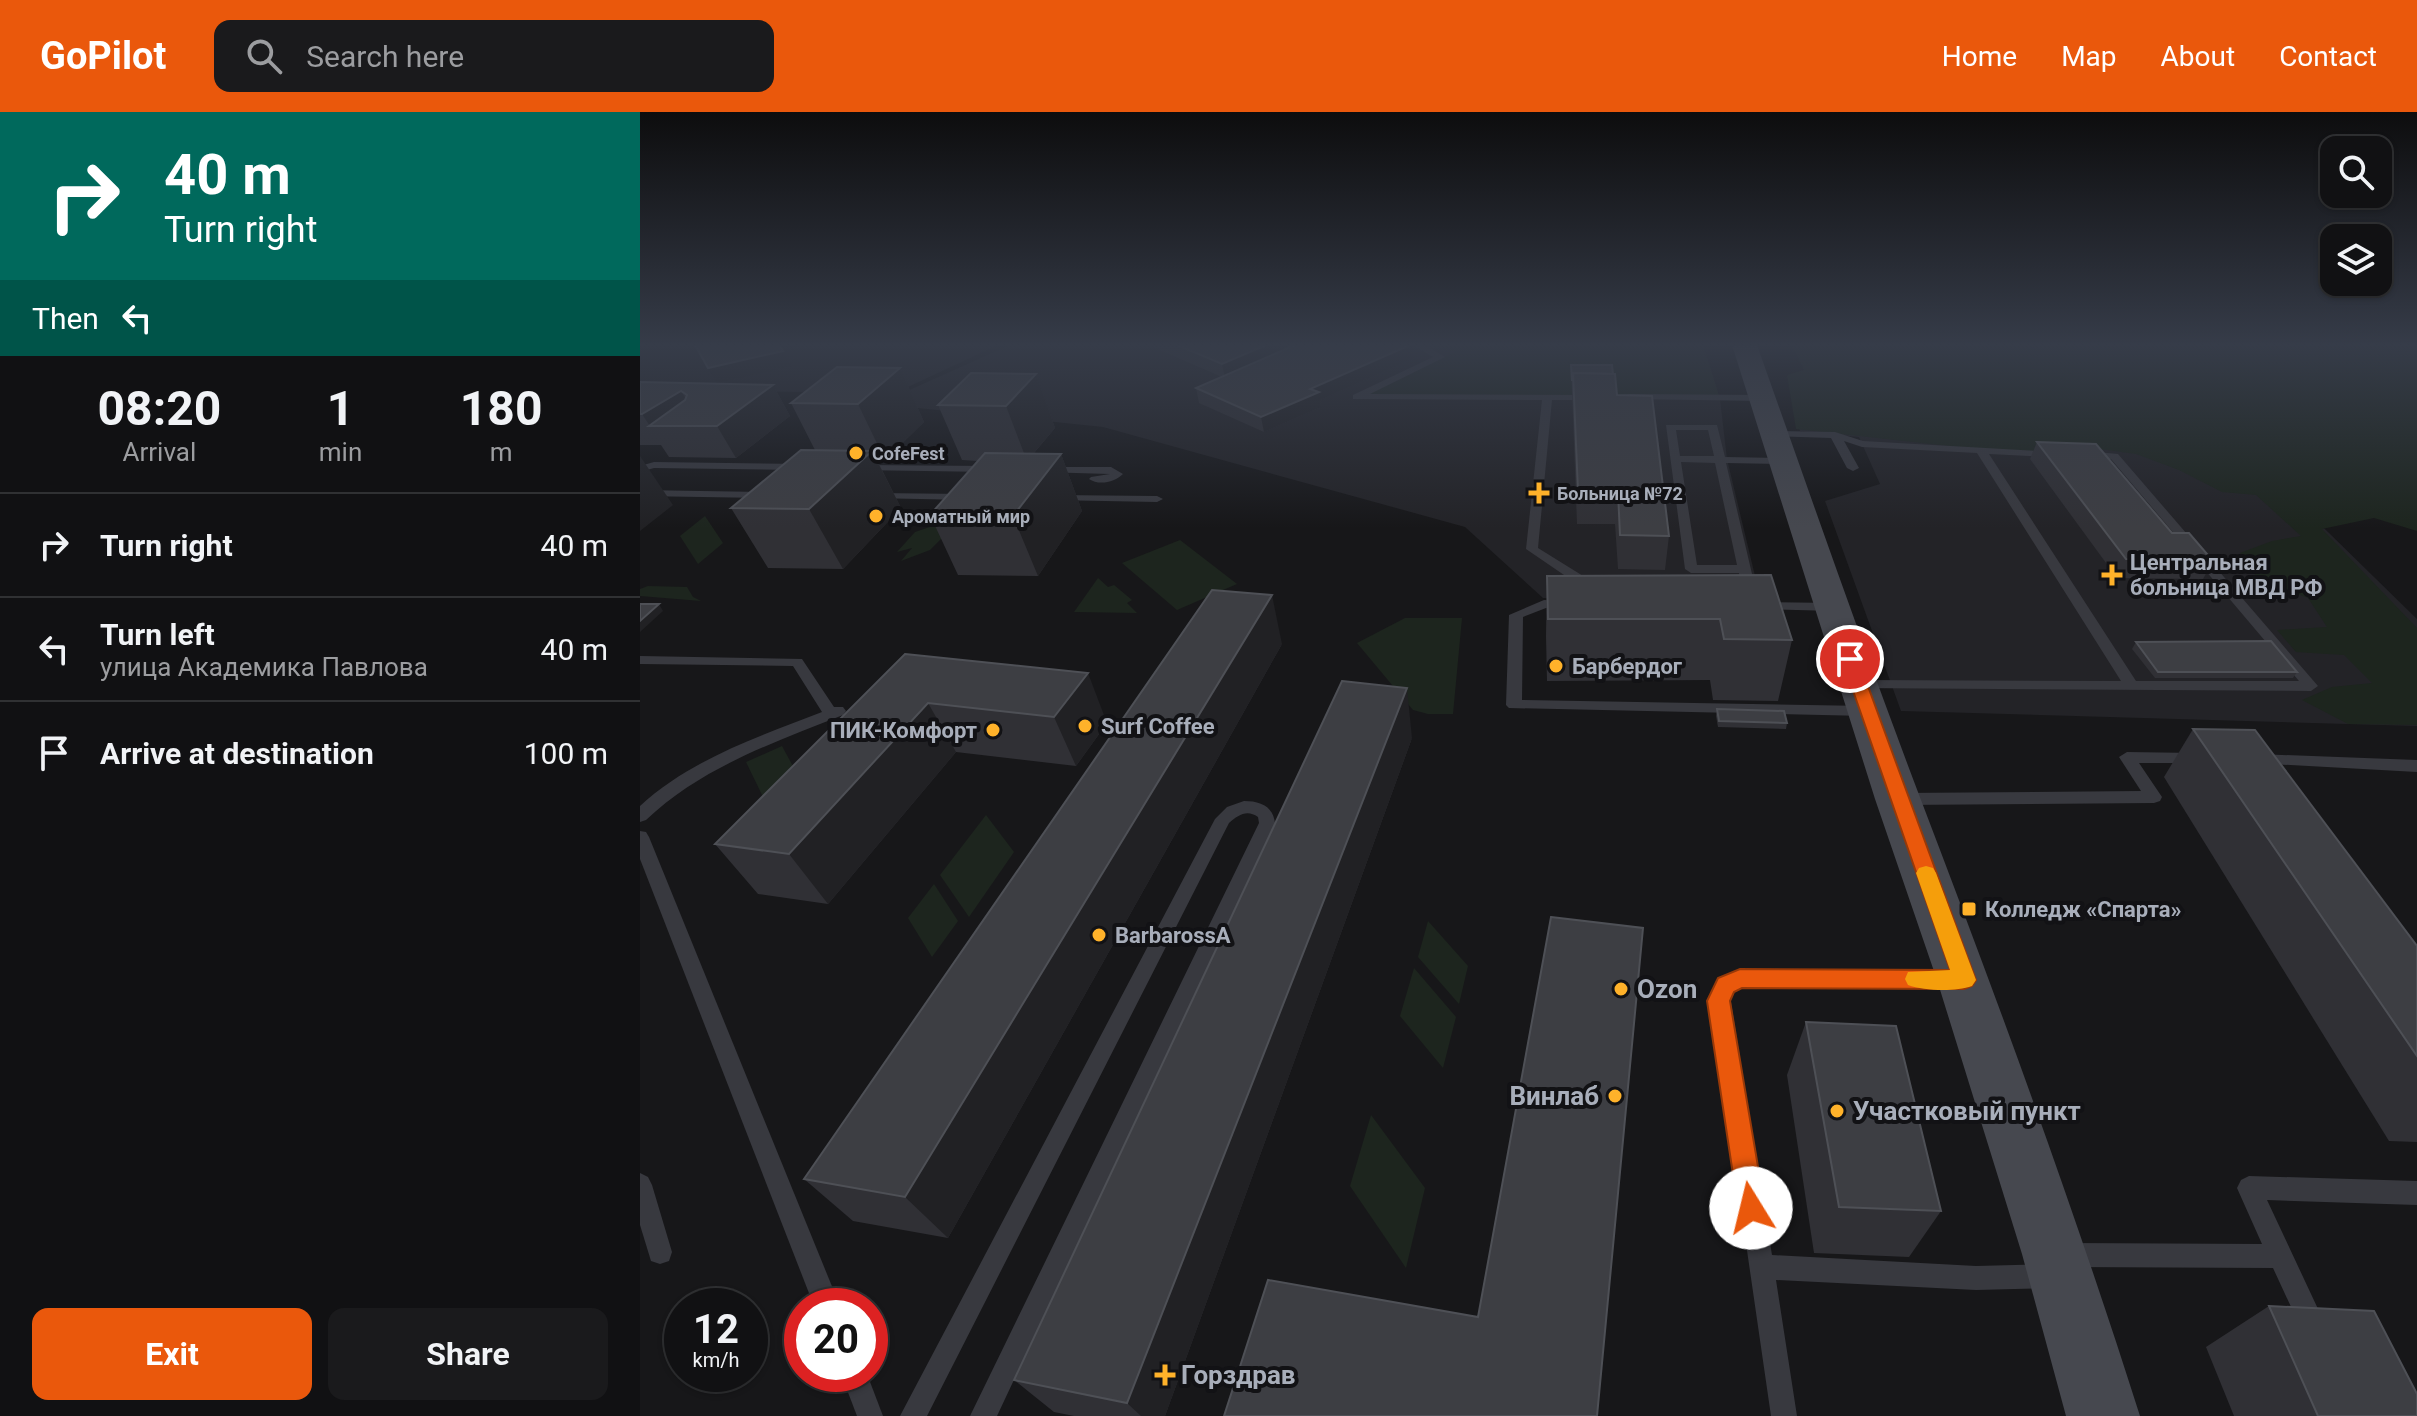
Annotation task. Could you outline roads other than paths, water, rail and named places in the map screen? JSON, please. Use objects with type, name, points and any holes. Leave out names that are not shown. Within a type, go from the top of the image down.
[{"type":"street","points":[[1766,406],[1863,698],[1964,980],[2058,1265],[2103,1416]]},
{"type":"lane","points":[[1546,406],[1532,549],[1596,590],[1612,590]]},
{"type":"lane","points":[[1575,605],[1544,604],[1516,615],[1514,705],[1863,698],[2132,686],[2311,686],[2114,456],[1862,444],[1835,435],[1775,431],[1665,406]]},
{"type":"lane","points":[[1733,591],[1749,591],[1713,427],[1670,427],[1691,569],[1743,569]]},
{"type":"lane","points":[[1675,459],[1720,459],[1775,431]]},
{"type":"lane","points":[[1835,435],[1853,468]]},
{"type":"lane","points":[[1982,452],[2132,686]]},
{"type":"lane","points":[[640,469],[663,453]]},
{"type":"lane","points":[[640,469],[654,465],[811,467]]},
{"type":"lane","points":[[843,467],[1002,469]]},
{"type":"lane","points":[[1031,469],[1111,470],[1117,474],[1109,479],[1095,479]]},
{"type":"lane","points":[[640,493],[777,495]]},
{"type":"lane","points":[[868,496],[989,497]]},
{"type":"lane","points":[[1048,498],[1157,499]]},
{"type":"lane","points":[[1746,606],[1834,607]]},
{"type":"lane","points":[[640,660],[797,662],[834,712],[692,776],[662,795],[640,816]]},
{"type":"lane","points":[[1898,799],[2154,797],[2127,757],[2417,766]]},
{"type":"lane","points":[[913,1416],[1223,819],[1234,809],[1247,806],[1259,808],[1266,815],[1267,823],[983,1416]]},
{"type":"lane","points":[[640,837],[820,1288]]},
{"type":"lane","points":[[1784,1416],[1719,1001],[1722,990],[1740,979],[1964,980]]},
{"type":"lane","points":[[640,1185],[660,1252]]},
{"type":"lane","points":[[2324,1349],[2249,1188],[2417,1193]]},
{"type":"lane","points":[[1760,1267],[1976,1278],[2058,1265],[2280,1256]]},
{"type":"lane","points":[[861,1392],[870,1416]]},
{"type":"place","name":"CofeFest","points":[[856,453]]},
{"type":"place","name":"Больница №72","points":[[1539,493]]},
{"type":"place","name":"Ароматный мир","points":[[876,516]]},
{"type":"place","name":"Центральная больница МВД РФ","points":[[2112,575]]},
{"type":"place","name":"Барбердог","points":[[1556,666]]},
{"type":"place","name":"Surf Coffee","points":[[1085,726]]},
{"type":"place","name":"ПИК-Комфорт","points":[[993,730]]},
{"type":"place","name":"Колледж «Спарта»","points":[[1969,909]]},
{"type":"place","name":"BarbarossA","points":[[1099,935]]},
{"type":"place","name":"Ozon","points":[[1621,989]]},
{"type":"place","name":"Винлаб","points":[[1615,1096]]},
{"type":"place","name":"Участковый пункт","points":[[1837,1111]]},
{"type":"place","name":"Горздрав","points":[[1165,1375]]}]
